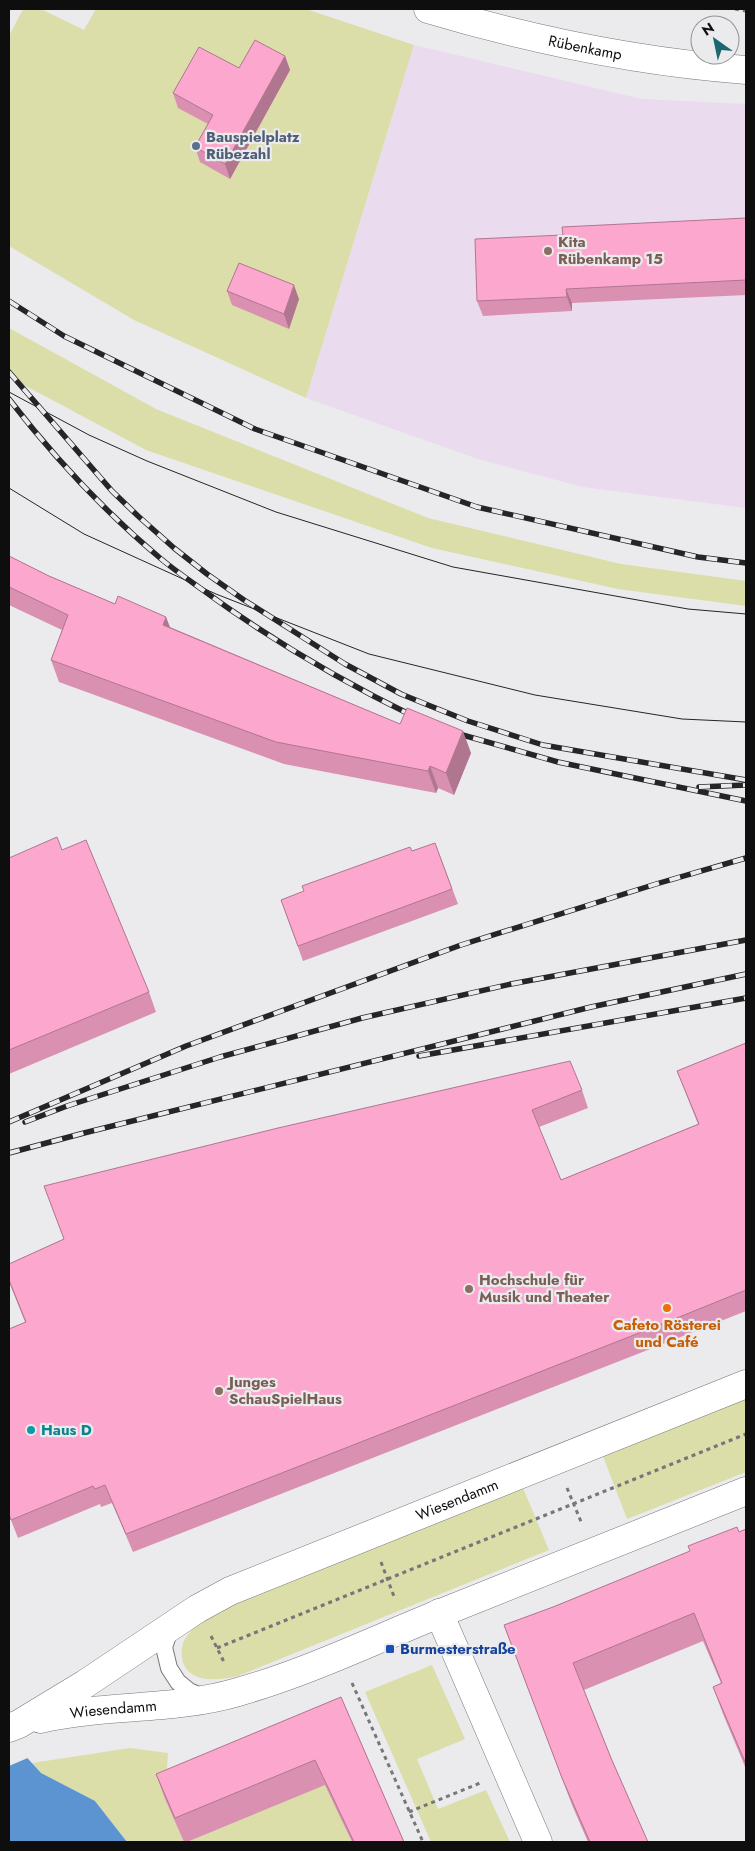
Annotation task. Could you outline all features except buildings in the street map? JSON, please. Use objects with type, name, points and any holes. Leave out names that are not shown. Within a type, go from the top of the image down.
[{"type":"street","name":"Rübenkamp","points":[[428,9],[470,22],[576,47],[698,66],[746,70]]},
{"type":"street","name":"Wiesendamm","points":[[14,1726],[85,1684],[197,1609],[230,1591],[746,1384]]},
{"type":"street","name":"Wiesendamm","points":[[14,1726],[68,1712],[208,1699],[259,1685],[339,1655],[439,1613],[746,1492]]},
{"type":"street","points":[[439,1613],[538,1842]]},
{"type":"lane","points":[[172,1625],[164,1647],[169,1668],[178,1682],[189,1691],[208,1699]]},
{"type":"path","points":[[735,9],[746,10]]},
{"type":"path","points":[[217,1648],[746,1434]]},
{"type":"path","points":[[555,1461],[594,1552]]},
{"type":"path","points":[[369,1534],[389,1580],[406,1628]]},
{"type":"path","points":[[339,1655],[423,1842]]},
{"type":"path","points":[[409,1812],[508,1772]]},
{"type":"shaded area","name":"Kita Rübenkamp 15","points":[[414,45],[641,99],[746,104],[746,508],[583,487],[478,459],[306,398]]},
{"type":"green space","name":"Bauspielplatz Rübezahl","points":[[23,9],[41,9],[84,30],[96,9],[306,9],[414,45],[306,398],[134,320],[9,246],[9,36]]},
{"type":"green space","points":[[9,328],[156,409],[428,518],[621,564],[746,581],[746,606],[618,589],[432,548],[146,450],[9,377]]},
{"type":"green space","points":[[746,1398],[746,1472],[627,1519],[603,1456]]},
{"type":"green space","points":[[523,1488],[549,1550],[238,1676],[222,1679],[205,1679],[190,1673],[185,1667],[182,1658],[182,1646],[185,1639],[199,1624],[228,1605]]},
{"type":"green space","points":[[432,1665],[465,1739],[417,1759],[438,1809],[486,1790],[510,1842],[431,1842],[365,1692]]},
{"type":"green space","points":[[130,1748],[168,1753],[165,1799],[184,1842],[127,1842],[95,1801],[41,1773],[32,1763]]},
{"type":"green space","points":[[326,1784],[352,1842],[187,1842]]},
{"type":"water","points":[[9,1738],[41,1773],[95,1801],[127,1842],[9,1842]]},
{"type":"pier","points":[[9,1735],[30,1757],[9,1766]]},
{"type":"tram line","points":[[9,392],[89,435],[147,461],[276,512],[453,567],[688,609],[746,614]]},
{"type":"tram line","points":[[9,488],[84,534],[216,594],[369,654],[535,695],[682,719],[746,722]]},
{"type":"railway","points":[[9,301],[64,336],[255,429],[477,507],[698,557],[746,563]]},
{"type":"railway","points":[[9,372],[112,491],[174,548],[244,600],[345,664],[401,694],[468,721],[543,745],[746,780]]},
{"type":"railway","points":[[9,399],[43,441],[99,502],[170,566],[279,641],[333,674],[417,718]]},
{"type":"railway","points":[[452,732],[558,762],[746,801]]},
{"type":"railway","points":[[699,787],[746,785]]},
{"type":"railway","points":[[9,1122],[186,1046],[461,945],[746,858]]},
{"type":"railway","points":[[25,1122],[67,1106],[220,1057],[362,1018],[511,984],[746,940]]},
{"type":"railway","points":[[9,1153],[591,1007],[746,974]]},
{"type":"railway","points":[[419,1056],[746,998]]},
{"type":"place","name":"Bauspielplatz Rübezahl","points":[[196,146]]},
{"type":"place","name":"Kita Rübenkamp 15","points":[[548,251]]},
{"type":"place","name":"Hochschule für Musik und Theater","points":[[469,1289]]},
{"type":"place","name":"Cafeto Rösterei und Café","points":[[667,1308]]},
{"type":"place","name":"Junges SchauSpielHaus","points":[[219,1391]]},
{"type":"place","name":"Haus D","points":[[31,1430]]},
{"type":"place","name":"Burmesterstraße","points":[[390,1649]]}]
